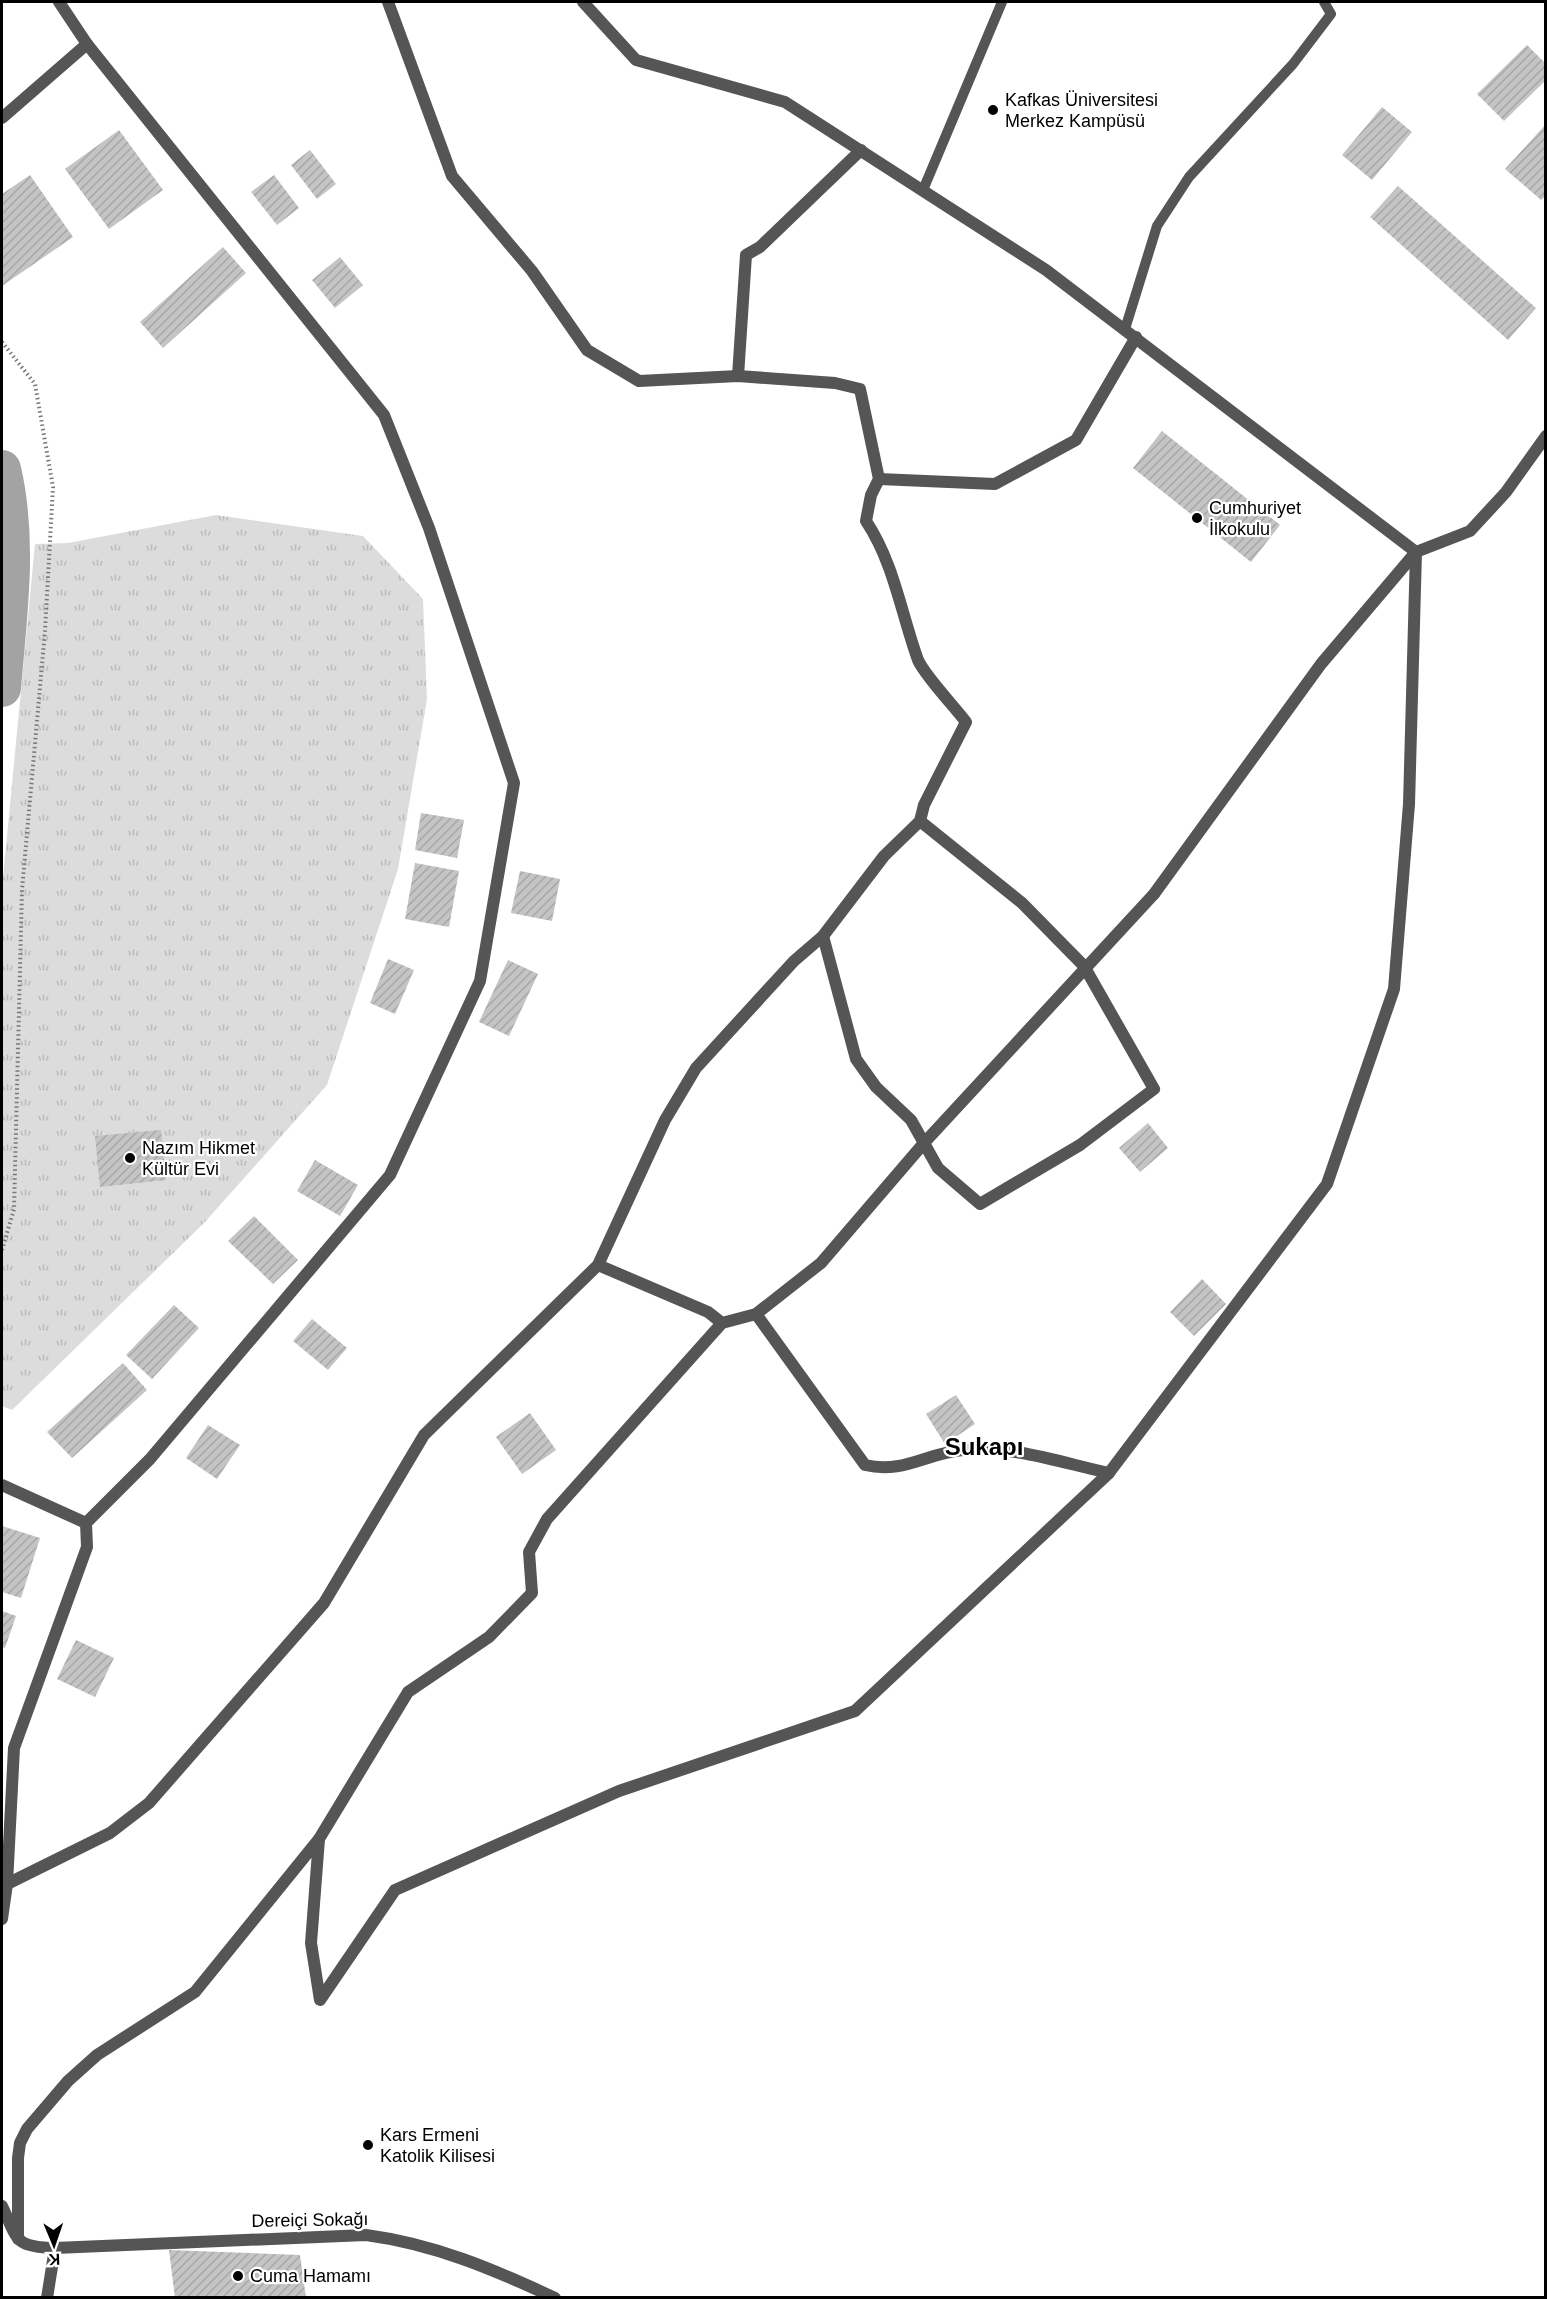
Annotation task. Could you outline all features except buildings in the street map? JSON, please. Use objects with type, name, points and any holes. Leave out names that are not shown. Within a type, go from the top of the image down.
[{"type":"street","points":[[2,1919],[7,1884],[14,1748],[87,1547],[86,1523],[150,1459],[390,1175],[480,981],[514,783],[429,528],[384,415],[87,44],[59,2]]},
{"type":"street","points":[[7,1884],[110,1833],[149,1803],[324,1603],[424,1435],[598,1265],[665,1120],[696,1068],[794,961],[823,936],[884,856],[920,821],[924,806],[966,722],[919,662],[902,602],[876,536],[867,521],[871,495],[879,479],[860,389],[836,383],[738,376],[639,381],[587,350],[532,271],[452,176],[388,2]]},
{"type":"street","points":[[583,2],[636,60],[785,102],[1046,270],[1416,552]]},
{"type":"street","points":[[2,118],[87,44]]},
{"type":"street","points":[[738,376],[746,255],[760,247],[861,150]]},
{"type":"street","points":[[879,479],[995,484],[1076,440],[1136,337]]},
{"type":"street","points":[[18,2239],[18,2158],[20,2143],[27,2129],[63,2087],[97,2055],[195,1992],[319,1839],[408,1692],[489,1637],[532,1593],[529,1552],[547,1519],[722,1323],[756,1314],[821,1263],[924,1143],[1084,966],[1154,894],[1321,664],[1416,552],[1470,531],[1506,492],[1545,436]]},
{"type":"street","points":[[319,1839],[311,1943],[320,2000],[394,1890],[619,1791],[855,1711],[1109,1473],[1327,1184],[1394,989],[1409,804],[1416,552]]},
{"type":"street","points":[[823,936],[856,1059],[876,1087],[911,1120],[938,1168],[980,1204],[1080,1144],[1154,1089],[1084,966],[1022,903],[920,821]]},
{"type":"street","points":[[598,1265],[708,1312],[722,1323]]},
{"type":"street","points":[[756,1314],[865,1465],[885,1470],[961,1450],[996,1448],[1109,1473]]},
{"type":"street","points":[[2,1485],[86,1523]]},
{"type":"street","points":[[2,2206],[18,2239]]},
{"type":"street","name":"Dereiçi Sokağı","points":[[18,2239],[28,2246],[55,2248],[366,2235],[404,2241],[469,2259],[555,2298]]},
{"type":"street","points":[[46,2298],[55,2248]]},
{"type":"lane","points":[[923,190],[1002,2]]},
{"type":"lane","points":[[1125,329],[1157,226],[1189,177],[1293,64],[1331,14],[1324,2]]},
{"type":"path","points":[[2,342],[35,384],[52,487],[45,631],[22,890],[14,1209],[2,1250]]},
{"type":"green space","points":[[216,515],[363,536],[423,599],[427,699],[398,869],[327,1085],[204,1223],[12,1410],[2,1406],[3,878],[35,544],[68,543]]},
{"type":"waterway","points":[[2,469],[7,496],[11,551],[2,688]]},
{"type":"place","name":"Kafkas Üniversitesi Merkez Kampüsü","points":[[993,110]]},
{"type":"place","name":"Cumhuriyet İlkokulu","points":[[1197,518]]},
{"type":"place","name":"Nazım Hikmet Kültür Evi","points":[[130,1158]]},
{"type":"place","name":"Kars Ermeni Katolik Kilisesi","points":[[368,2145]]},
{"type":"place","name":"Cuma Hamamı","points":[[238,2276]]},
{"type":"district","name":"Sukapı","points":[[984,1447]]}]
